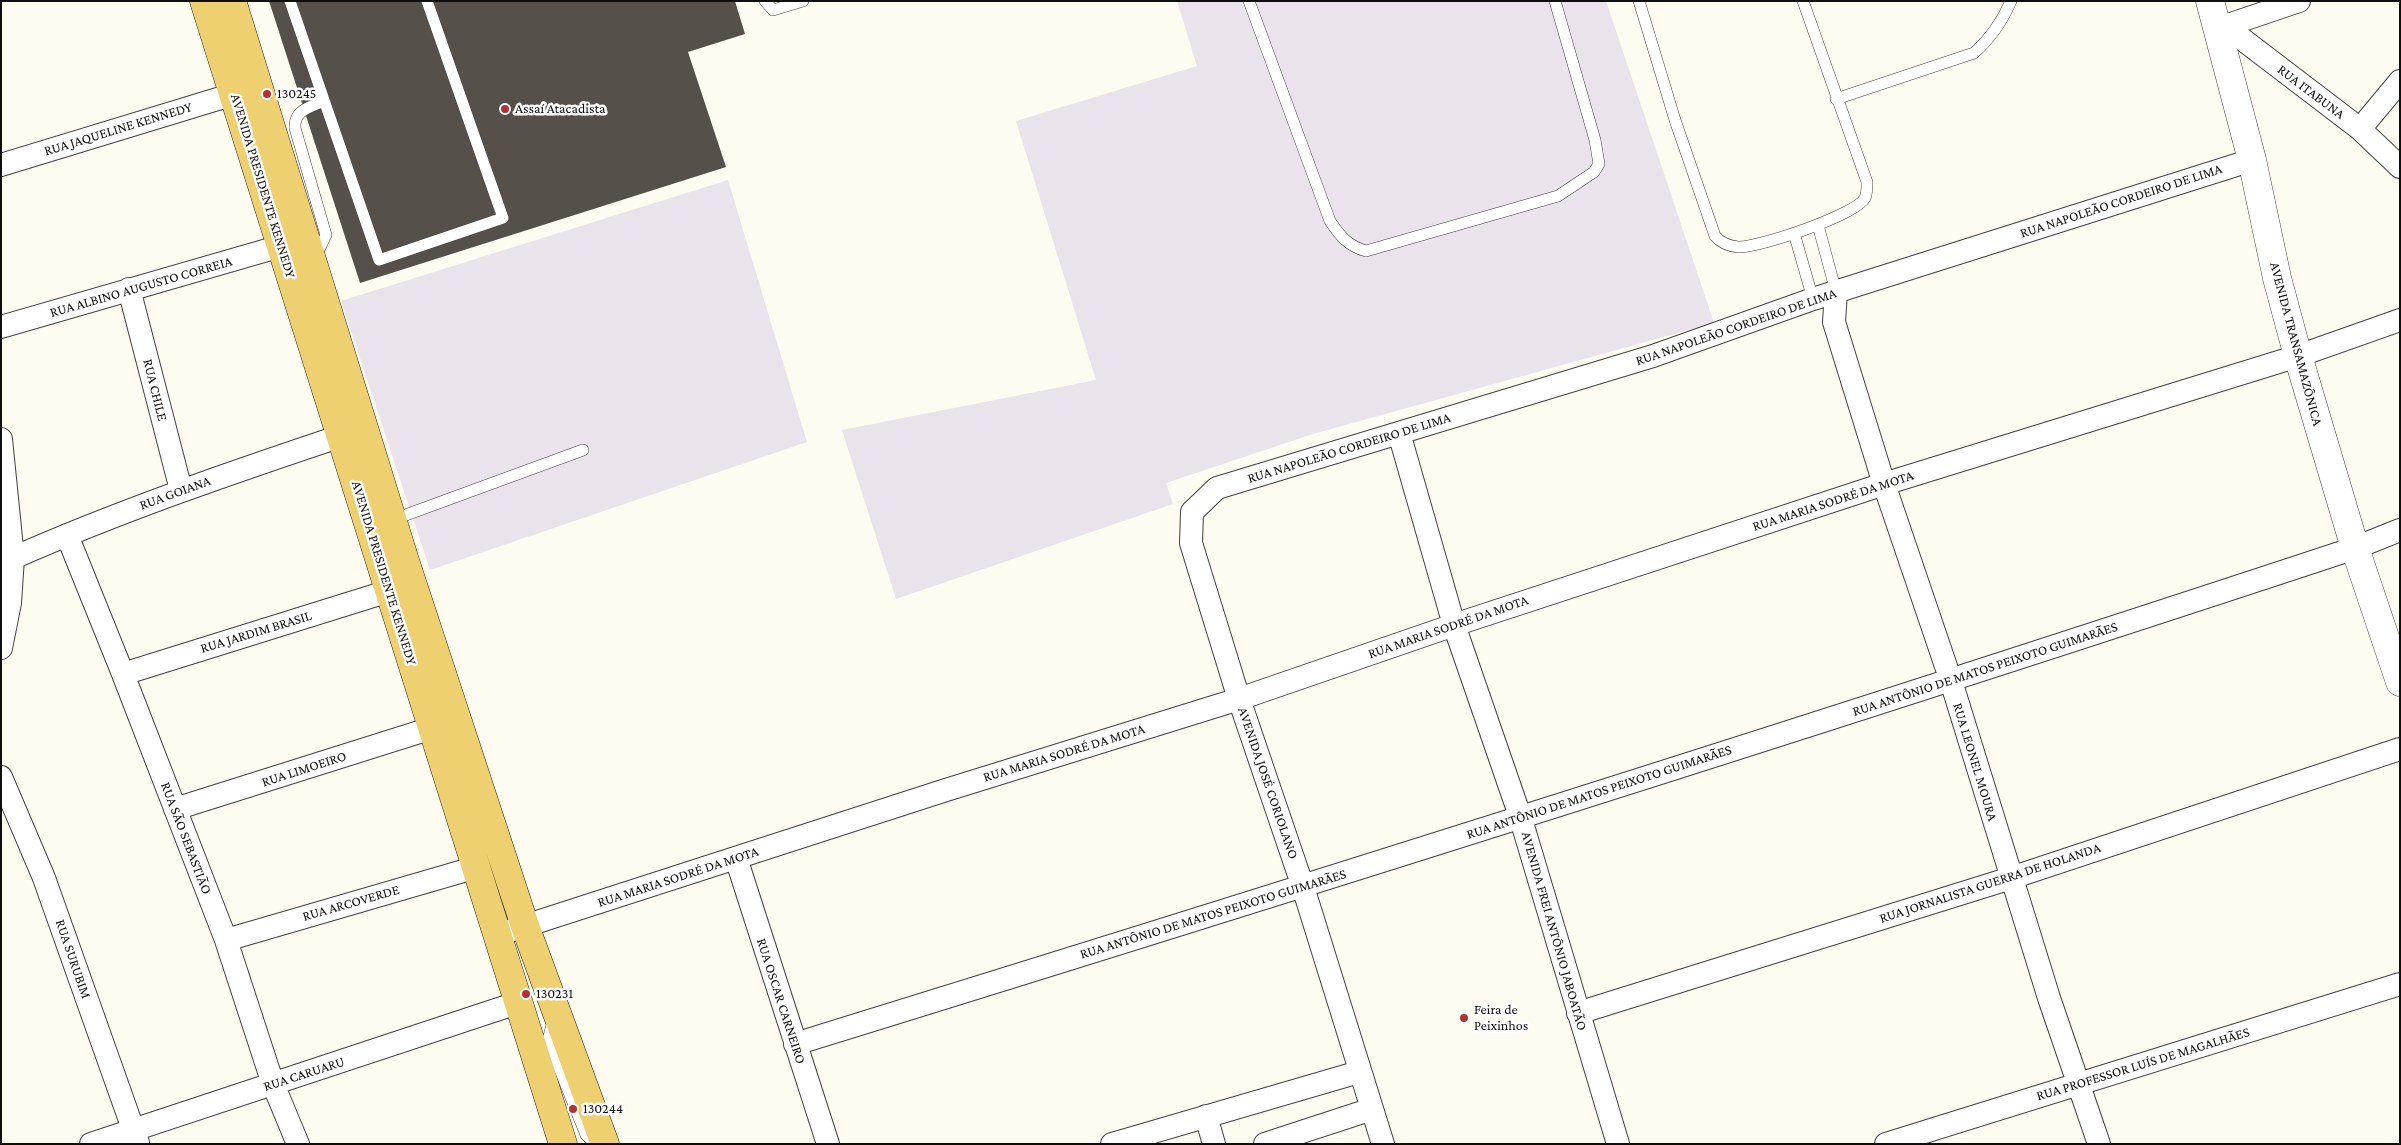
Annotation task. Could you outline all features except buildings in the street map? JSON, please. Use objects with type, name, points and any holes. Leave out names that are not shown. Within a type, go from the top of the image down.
[{"type":"main road","name":"AVENIDA PRESIDENTE KENNEDY","points":[[204,1],[477,866],[517,1003],[563,1144]]},
{"type":"main road","name":"AVENIDA PRESIDENTE KENNEDY","points":[[232,1],[392,520],[525,926],[605,1144]]},
{"type":"street","name":"AVENIDA TRANSAMAZÔNICA","points":[[2210,1],[2222,27],[2277,278],[2298,356],[2355,548],[2400,682]]},
{"type":"street","points":[[2222,27],[2299,1]]},
{"type":"street","name":"RUA ITABUNA","points":[[2222,27],[2360,129],[2400,167]]},
{"type":"street","points":[[2360,129],[2400,81]]},
{"type":"street","name":"RUA JAQUELINE KENNEDY","points":[[1,165],[234,94]]},
{"type":"street","name":"RUA NAPOLEÃO CORDEIRO DE LIMA","points":[[1217,488],[1653,356],[1813,299],[2252,160]]},
{"type":"street","name":"RUA ALBINO AUGUSTO CORREIA","points":[[1,327],[281,246]]},
{"type":"street","name":"RUA CHILE","points":[[129,289],[181,490]]},
{"type":"street","name":"RUA LEONEL MOURA","points":[[1836,292],[1834,322],[1884,484],[1950,681],[2011,878],[2099,1144]]},
{"type":"street","name":"RUA LEONEL MOURA","points":[[1813,299],[1834,322]]},
{"type":"street","name":"RUA MARIA SODRÉ DA MOTA","points":[[497,935],[946,790],[1239,699],[1454,625],[1884,484],[2298,356],[2400,320]]},
{"type":"street","name":"AVENIDA FREI ANTÔNIO JABOATÃO","points":[[1399,433],[1454,625],[1520,816],[1618,1144]]},
{"type":"street","name":"RUA GOIANA","points":[[13,558],[181,490],[341,436]]},
{"type":"street","points":[[1,440],[13,558],[10,603],[1,648]]},
{"type":"street","name":"AVENIDA JOSÉ CORIOLANO","points":[[1217,488],[1192,512],[1190,524],[1191,543],[1239,699],[1302,887],[1383,1144]]},
{"type":"street","name":"RUA ANTÔNIO DE MATOS PEIXOTO GUIMARÃES","points":[[795,1044],[1302,887],[1520,816],[1950,681],[2355,548],[2400,530]]},
{"type":"street","name":"RUA SÃO SEBASTIÃO","points":[[67,535],[226,940],[273,1084],[298,1144]]},
{"type":"street","name":"RUA JARDIM BRASIL","points":[[123,674],[389,591]]},
{"type":"street","name":"RUA LIMOEIRO","points":[[175,809],[432,728]]},
{"type":"street","name":"RUA JORNALISTA GUERRA DE HOLANDA","points":[[1578,1013],[2011,878],[2400,749]]},
{"type":"street","name":"RUA SURUBIM","points":[[1,777],[44,878],[136,1137]]},
{"type":"street","name":"RUA OSCAR CARNEIRO","points":[[736,858],[828,1144]]},
{"type":"street","name":"RUA ARCOVERDE","points":[[226,940],[477,866]]},
{"type":"street","name":"RUA PROFESSOR LUÍS DE MAGALHÃES","points":[[1886,1144],[2400,984]]},
{"type":"street","name":"RUA CARUARU","points":[[91,1144],[136,1137],[273,1084],[517,1003]]},
{"type":"street","points":[[1112,1144],[1359,1072]]},
{"type":"street","points":[[1265,1144],[1372,1109]]},
{"type":"street","points":[[1206,1116],[1214,1144]]},
{"type":"lane","points":[[290,1],[379,260],[503,218],[427,1]]},
{"type":"lane","points":[[765,1],[773,10],[803,1]]},
{"type":"lane","points":[[1250,1],[1330,221],[1343,240],[1356,248],[1366,251],[1558,196],[1594,172],[1599,164],[1595,140],[1555,1]]},
{"type":"lane","points":[[1639,1],[1675,120],[1715,236],[1720,242],[1740,247],[1818,225],[1854,208],[1866,197],[1867,182],[1836,99],[1803,1]]},
{"type":"lane","points":[[1836,99],[1974,53],[1988,41],[1998,27],[2011,1]]},
{"type":"lane","points":[[313,263],[326,235],[294,128],[294,120],[298,113],[323,101]]},
{"type":"lane","points":[[1818,225],[1836,292]]},
{"type":"lane","points":[[1794,233],[1813,299]]},
{"type":"lane","points":[[392,520],[583,450]]},
{"type":"lane","points":[[556,1009],[548,1040],[586,1136],[596,1144]]},
{"type":"shaded area","points":[[1177,1],[1606,1],[1714,323],[1313,434],[1166,483],[1173,504],[896,599],[842,430],[1096,380],[1016,121],[1197,66]]},
{"type":"shaded area","points":[[728,180],[807,442],[430,570],[341,301]]},
{"type":"place","name":"130245","points":[[267,94]]},
{"type":"place","name":"Assaí Atacadista","points":[[505,109]]},
{"type":"place","name":"130231","points":[[526,994]]},
{"type":"place","name":"Feira de Peixinhos","points":[[1464,1018]]},
{"type":"place","name":"130244","points":[[573,1109]]}]
